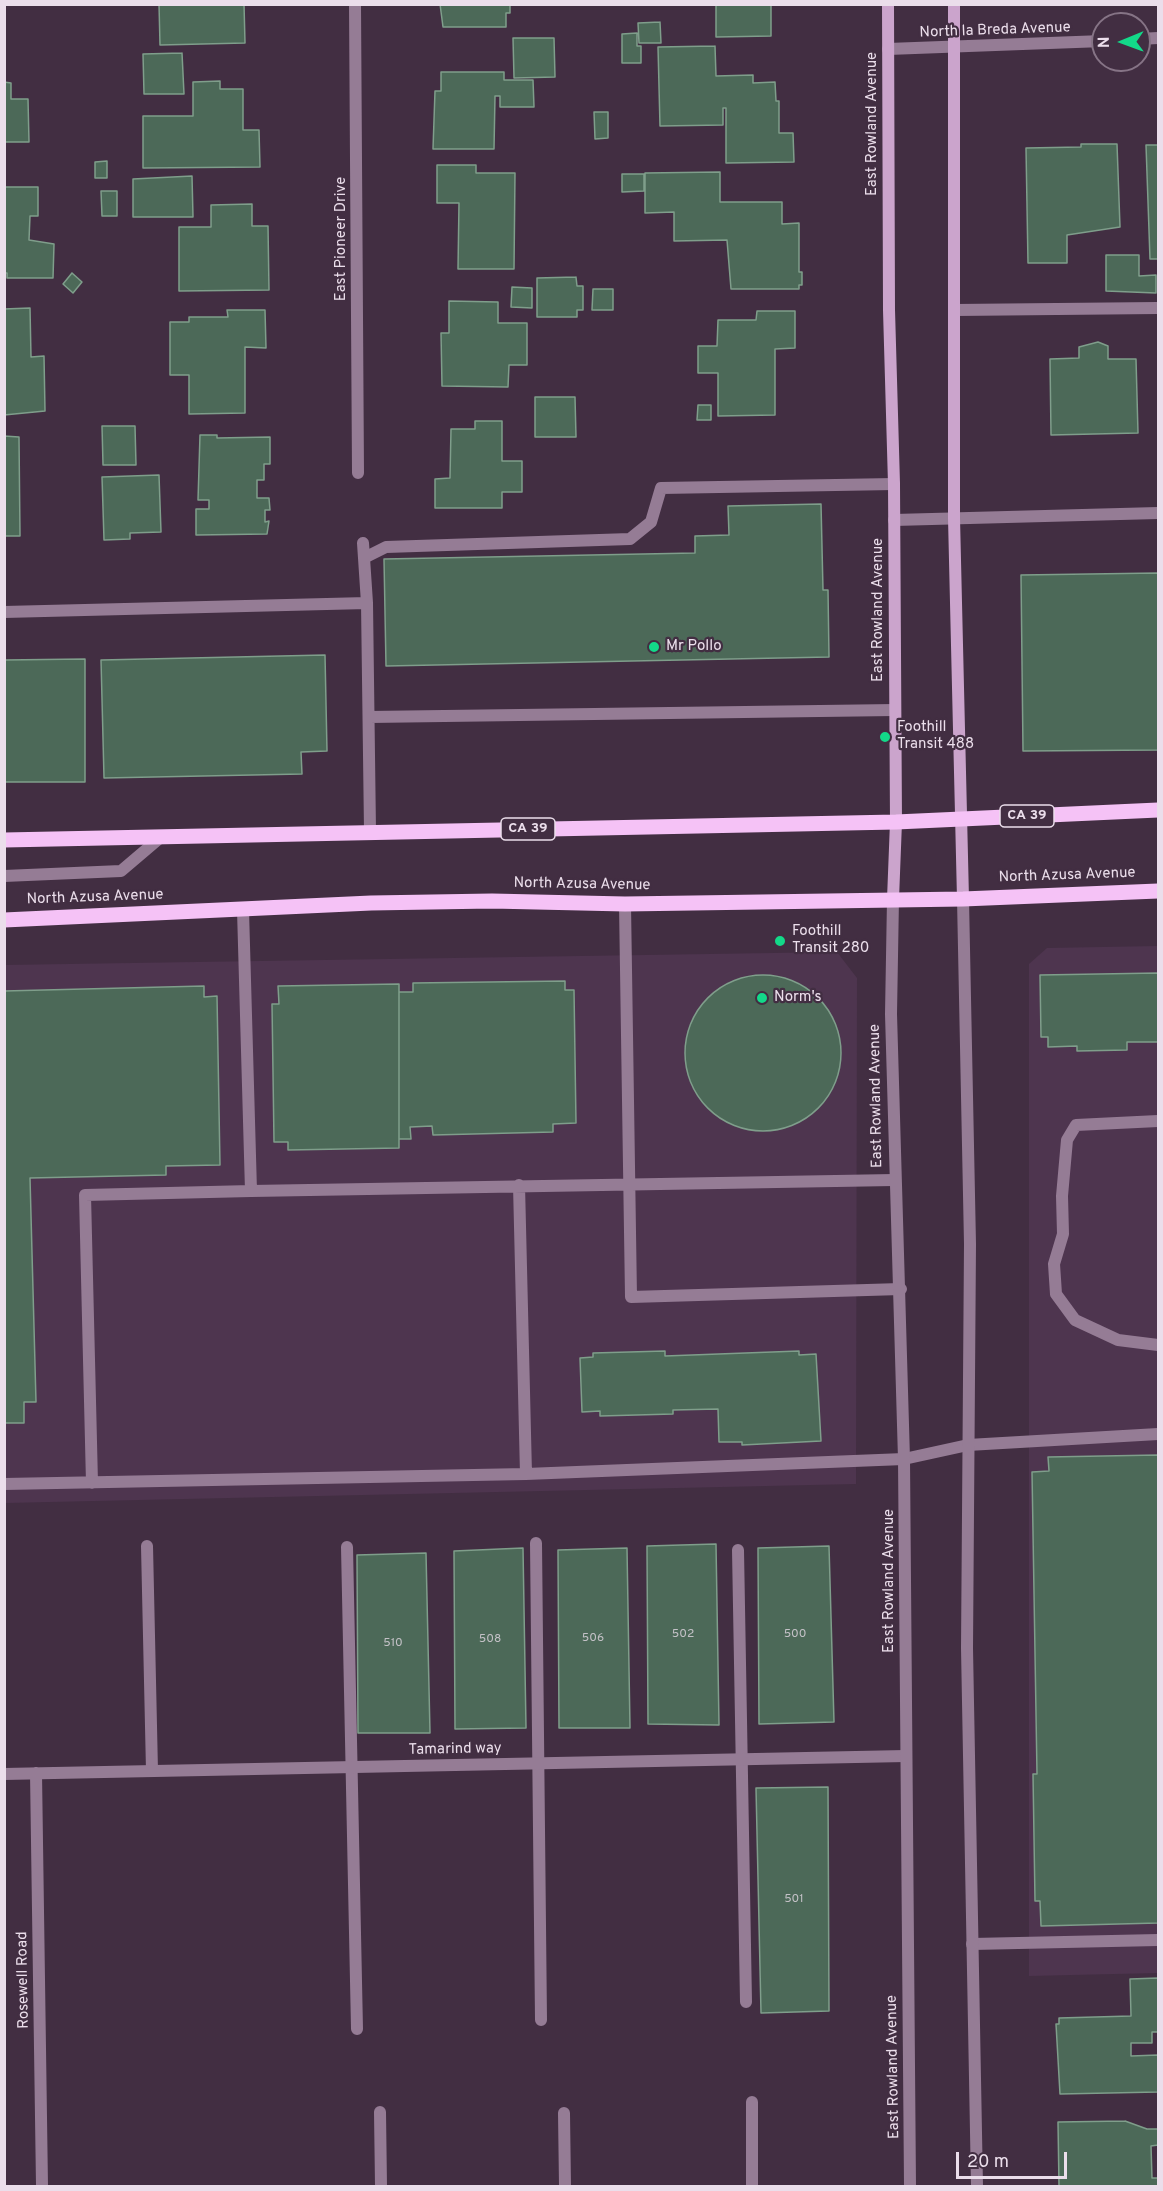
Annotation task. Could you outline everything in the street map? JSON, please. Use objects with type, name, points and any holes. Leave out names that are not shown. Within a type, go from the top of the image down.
[{"type":"main road","name":"East Rowland Avenue","points":[[888,4],[889,310],[894,484],[896,822],[893,899]]},
{"type":"main road","points":[[954,4],[954,518],[963,899]]},
{"type":"main road","name":"CA 39","points":[[4,840],[896,822],[1158,810]]},
{"type":"main road","name":"North Azusa Avenue","points":[[4,920],[470,902],[625,904],[963,899],[1158,891]]},
{"type":"street","name":"East Pioneer Drive","points":[[355,4],[358,473]]},
{"type":"street","name":"North la Breda Avenue","points":[[888,49],[1091,42]]},
{"type":"street","points":[[955,310],[1158,308]]},
{"type":"street","points":[[364,558],[386,548],[630,539],[651,522],[661,488],[894,484]]},
{"type":"street","points":[[894,520],[1158,513]]},
{"type":"street","points":[[363,543],[368,603],[370,831]]},
{"type":"street","points":[[4,612],[368,603]]},
{"type":"street","points":[[369,717],[895,710]]},
{"type":"street","points":[[4,876],[121,871],[161,837]]},
{"type":"street","name":"East Rowland Avenue","points":[[893,899],[891,1014],[894,1180],[901,1289],[904,1459],[910,2187]]},
{"type":"street","points":[[963,899],[970,1244],[967,1648],[976,2187]]},
{"type":"street","points":[[625,904],[631,1298],[901,1289]]},
{"type":"street","points":[[243,910],[251,1191]]},
{"type":"street","points":[[1158,1120],[1076,1125],[1067,1140],[1062,1196],[1063,1234],[1054,1264],[1056,1294],[1075,1320],[1118,1340],[1158,1346]]},
{"type":"street","points":[[92,1483],[85,1195],[519,1185],[894,1180]]},
{"type":"street","points":[[519,1185],[526,1474]]},
{"type":"street","points":[[4,1484],[526,1474],[904,1459],[969,1445],[1158,1434]]},
{"type":"street","points":[[536,1543],[541,2020]]},
{"type":"street","points":[[147,1546],[152,1771]]},
{"type":"street","points":[[346,1547],[357,2029]]},
{"type":"street","points":[[738,1550],[746,2002]]},
{"type":"street","name":"Tamarind way","points":[[4,1774],[906,1756]]},
{"type":"street","name":"Rosewell Road","points":[[36,1773],[42,2187]]},
{"type":"street","points":[[972,1944],[1158,1940]]},
{"type":"street","points":[[752,2102],[752,2187]]},
{"type":"street","points":[[380,2112],[381,2187]]},
{"type":"street","points":[[564,2113],[565,2187]]},
{"type":"shaded area","points":[[1158,946],[1158,1973],[1029,1976],[1029,964],[1047,948]]},
{"type":"shaded area","points":[[837,952],[857,978],[856,1484],[5,1503],[4,965]]},
{"type":"building","points":[[159,4],[244,4],[245,43],[160,45]]},
{"type":"building","points":[[440,4],[510,4],[510,13],[506,13],[506,27],[443,27]]},
{"type":"building","points":[[716,4],[771,4],[771,36],[716,37]]},
{"type":"building","points":[[660,22],[661,43],[639,43],[638,23]]},
{"type":"building","points":[[637,33],[637,46],[641,46],[641,63],[622,63],[622,34]]},
{"type":"building","points":[[513,38],[554,38],[555,77],[514,78]]},
{"type":"building","points":[[715,46],[716,76],[753,75],[753,83],[775,82],[776,101],[779,101],[779,133],[793,133],[794,162],[726,163],[726,108],[723,108],[723,125],[660,126],[658,47]]},
{"type":"building","points":[[182,53],[184,94],[144,94],[143,54]]},
{"type":"building","points":[[441,72],[504,72],[504,80],[533,80],[534,107],[500,107],[500,96],[495,96],[494,149],[433,149],[435,91],[441,91]]},
{"type":"building","points":[[220,81],[220,89],[243,89],[243,130],[259,130],[260,167],[143,168],[143,116],[193,116],[193,82]]},
{"type":"building","points":[[4,82],[11,83],[11,99],[28,99],[29,142],[4,142]]},
{"type":"building","points":[[594,112],[608,112],[608,138],[595,139]]},
{"type":"building","points":[[1081,144],[1117,144],[1120,227],[1067,235],[1067,263],[1028,263],[1026,148],[1081,147]]},
{"type":"building","points":[[1146,145],[1158,145],[1158,259],[1150,259]]},
{"type":"building","points":[[107,161],[107,178],[95,178],[95,162]]},
{"type":"building","points":[[437,165],[476,165],[476,173],[515,173],[514,269],[458,269],[459,203],[437,203]]},
{"type":"building","points":[[720,172],[720,202],[782,202],[782,224],[799,223],[799,272],[802,272],[802,285],[799,285],[799,289],[731,289],[727,240],[674,241],[674,212],[645,213],[645,173]]},
{"type":"building","points":[[622,174],[644,174],[644,191],[622,192]]},
{"type":"building","points":[[192,176],[193,217],[133,217],[133,179]]},
{"type":"building","points":[[4,187],[38,187],[38,216],[30,216],[29,240],[54,244],[53,278],[7,278],[7,273],[4,273]]},
{"type":"building","points":[[101,191],[117,191],[117,216],[102,216]]},
{"type":"building","points":[[252,204],[252,226],[268,226],[269,290],[179,291],[179,227],[211,227],[211,205]]},
{"type":"building","points":[[1106,255],[1139,255],[1139,276],[1156,275],[1156,293],[1106,291]]},
{"type":"building","points":[[72,273],[82,282],[73,293],[63,284]]},
{"type":"building","points":[[576,277],[577,286],[583,286],[583,310],[577,310],[577,317],[537,317],[537,278]]},
{"type":"building","points":[[512,287],[532,288],[532,308],[511,307]]},
{"type":"building","points":[[593,289],[613,289],[613,310],[592,310]]},
{"type":"building","points":[[449,301],[498,302],[498,323],[527,323],[527,365],[509,365],[508,387],[442,386],[441,333],[449,333]]},
{"type":"building","points":[[30,308],[31,357],[44,356],[45,411],[4,415],[4,309]]},
{"type":"building","points":[[227,310],[265,310],[266,348],[245,347],[245,413],[189,414],[189,375],[170,375],[170,322],[189,322],[189,317],[228,317]]},
{"type":"building","points":[[757,311],[795,311],[795,348],[775,349],[775,415],[718,416],[718,373],[698,373],[698,346],[717,346],[718,320],[756,320]]},
{"type":"building","points":[[1098,342],[1108,346],[1108,359],[1136,359],[1138,433],[1051,435],[1050,359],[1079,358],[1079,347]]},
{"type":"building","points":[[535,397],[575,397],[576,437],[535,437]]},
{"type":"building","points":[[698,405],[711,405],[711,420],[697,420]]},
{"type":"building","points":[[475,421],[502,421],[502,461],[522,461],[522,492],[502,492],[502,508],[435,508],[435,479],[450,478],[451,429],[475,429]]},
{"type":"building","points":[[102,426],[135,426],[136,465],[103,465]]},
{"type":"building","points":[[200,435],[217,435],[217,438],[270,437],[270,464],[264,464],[264,480],[257,480],[257,498],[269,498],[270,510],[265,510],[265,522],[269,521],[267,534],[196,535],[196,509],[209,509],[209,500],[198,500]]},
{"type":"building","points":[[4,436],[19,437],[20,536],[4,536]]},
{"type":"building","points":[[159,475],[161,532],[130,533],[130,539],[104,540],[102,477]]},
{"type":"building","points":[[821,504],[823,590],[828,590],[829,657],[386,666],[384,559],[695,553],[695,536],[729,535],[728,506]]},
{"type":"building","points":[[1158,573],[1158,750],[1023,751],[1021,575]]},
{"type":"building","points":[[325,655],[327,751],[301,752],[302,774],[104,778],[101,660]]},
{"type":"building","points":[[85,659],[85,782],[4,782],[4,660]]},
{"type":"building","points":[[1158,973],[1158,1042],[1127,1042],[1127,1050],[1077,1051],[1077,1046],[1048,1047],[1048,1037],[1041,1037],[1040,975]]},
{"type":"building","points":[[763,975],[793,981],[818,998],[835,1023],[841,1053],[835,1083],[818,1108],[793,1125],[763,1131],[733,1125],[708,1108],[691,1083],[685,1053],[691,1023],[708,998],[733,981]]},
{"type":"building","points":[[565,981],[565,990],[574,990],[576,1123],[553,1124],[553,1132],[433,1135],[432,1126],[410,1127],[411,1139],[399,1139],[399,992],[413,992],[413,983]]},
{"type":"building","points":[[399,984],[399,1148],[288,1150],[288,1142],[274,1142],[272,1004],[279,1004],[278,986]]},
{"type":"building","points":[[204,986],[204,997],[217,996],[220,1165],[166,1166],[166,1175],[30,1178],[36,1402],[24,1402],[24,1423],[4,1423],[4,991]]},
{"type":"building","points":[[665,1351],[665,1356],[799,1351],[799,1355],[816,1354],[821,1441],[742,1445],[742,1442],[719,1442],[718,1409],[673,1410],[673,1414],[600,1416],[600,1411],[582,1412],[580,1358],[593,1357],[593,1353]]},
{"type":"building","points":[[1158,1455],[1158,1923],[1041,1926],[1040,1901],[1035,1901],[1033,1774],[1037,1774],[1032,1472],[1049,1471],[1048,1457]]},
{"type":"building","points":[[716,1544],[719,1725],[648,1724],[647,1546]]},
{"type":"building","points":[[829,1546],[834,1722],[759,1724],[758,1548]]},
{"type":"building","points":[[523,1548],[526,1728],[455,1729],[454,1551]]},
{"type":"building","points":[[627,1548],[630,1728],[559,1728],[558,1550]]},
{"type":"building","points":[[426,1553],[430,1733],[358,1733],[357,1555]]},
{"type":"building","points":[[828,1787],[829,2011],[761,2013],[756,1788]]},
{"type":"building","points":[[1158,1978],[1158,2032],[1152,2032],[1152,2043],[1131,2043],[1131,2056],[1158,2055],[1158,2092],[1060,2094],[1056,2024],[1059,2024],[1059,2018],[1131,2016],[1130,1979]]},
{"type":"building","points":[[1125,2121],[1147,2129],[1158,2129],[1158,2145],[1151,2146],[1152,2178],[1158,2178],[1158,2186],[1059,2186],[1058,2122]]},
{"type":"place","name":"Mr Pollo","points":[[654,647]]},
{"type":"place","name":"Foothill Transit 488","points":[[885,737]]},
{"type":"place","name":"Foothill Transit 280","points":[[780,941]]},
{"type":"place","name":"Norm's","points":[[762,998]]}]
